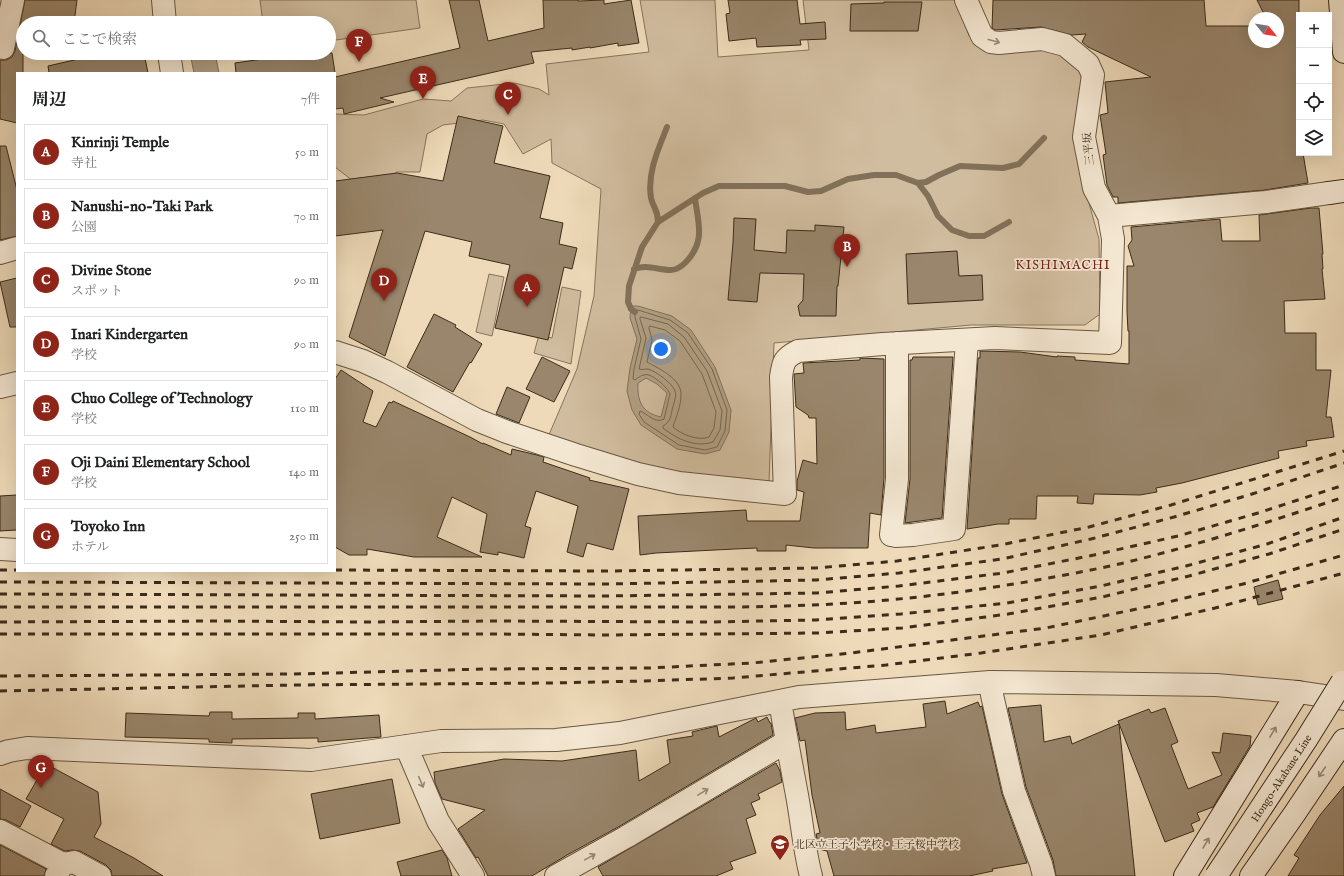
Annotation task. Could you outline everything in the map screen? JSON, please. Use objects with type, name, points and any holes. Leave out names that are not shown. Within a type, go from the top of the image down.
[{"type":"street","points":[[0,47],[3,48],[13,0]]},
{"type":"street","points":[[163,0],[164,16]]},
{"type":"street","name":"三平坂","points":[[966,0],[982,36],[991,42],[999,43],[1042,39],[1065,45],[1088,64],[1093,75],[1084,137],[1094,188],[1109,216],[1113,239],[1110,342],[995,338],[967,340]]},
{"type":"street","points":[[1340,0],[1344,52]]},
{"type":"street","points":[[170,60],[172,72]]},
{"type":"street","points":[[1109,216],[1266,202],[1336,192]]},
{"type":"street","points":[[0,253],[16,248]]},
{"type":"street","points":[[336,352],[363,361],[387,372],[477,420],[507,432],[576,455],[638,474],[679,483],[785,494],[781,376],[782,365],[787,357],[798,351],[897,343],[967,340],[954,529],[913,535],[893,535],[897,479],[897,343]]},
{"type":"street","points":[[0,386],[16,384]]},
{"type":"street","points":[[0,550],[16,550]]},
{"type":"street","name":"Hongo-Akabane Line","points":[[1216,876],[1306,740],[1344,678]]},
{"type":"street","points":[[990,682],[1014,791],[1044,876]]},
{"type":"street","points":[[0,754],[27,748],[311,760],[441,742],[570,739],[620,732],[799,697],[990,682],[1216,685],[1298,692],[1344,699]]},
{"type":"street","points":[[1185,876],[1298,692]]},
{"type":"street","points":[[780,701],[786,742],[797,795],[806,858],[811,876]]},
{"type":"street","points":[[1251,876],[1344,740]]},
{"type":"street","points":[[556,876],[626,837],[786,742]]},
{"type":"street","points":[[406,746],[438,821],[473,876]]},
{"type":"street","points":[[0,831],[60,870],[74,862],[100,876]]},
{"type":"shaded area","points":[[260,0],[416,0],[420,28],[336,40],[336,16],[262,16]]},
{"type":"shaded area","points":[[640,0],[715,0],[718,57],[809,50],[803,0],[957,0],[969,36],[992,51],[1044,47],[1066,55],[1086,76],[1075,146],[1099,239],[1100,314],[1085,325],[971,325],[774,343],[769,482],[662,471],[548,437],[577,369],[594,296],[601,189],[552,163],[551,139],[523,154],[504,124],[483,120],[443,125],[427,134],[420,172],[396,172],[386,194],[358,185],[336,168],[336,114],[364,115],[423,99],[451,101],[467,88],[514,83],[539,89],[549,95],[546,64],[649,52]]},
{"type":"shaded area","points":[[489,274],[504,277],[492,336],[476,332]]},
{"type":"shaded area","points":[[562,287],[581,291],[571,364],[534,353],[539,335],[552,338]]},
{"type":"water","points":[[191,60],[216,60],[219,72],[194,72]]},
{"type":"water","points":[[631,306],[638,306],[672,316],[691,330],[715,367],[731,410],[729,432],[720,450],[705,454],[677,449],[641,425],[632,410],[627,391],[630,368],[637,339],[630,318]],"holes":[[[646,378],[657,384],[667,393],[661,417],[649,413],[642,405],[638,395],[638,383]]]},
{"type":"building","points":[[25,0],[77,0],[75,16],[22,16]]},
{"type":"building","points":[[449,0],[479,0],[488,41],[544,28],[543,0],[604,0],[604,4],[631,0],[639,43],[618,46],[618,43],[572,50],[572,48],[531,52],[534,63],[380,98],[394,102],[344,114],[343,108],[336,109],[336,77],[460,48]]},
{"type":"building","points":[[728,0],[797,0],[800,24],[825,22],[826,39],[800,40],[801,45],[757,47],[756,38],[729,41],[726,14],[730,13]]},
{"type":"building","points":[[993,0],[1204,0],[1206,26],[1248,26],[1248,48],[1284,48],[1284,12],[1263,12],[1257,0],[1299,0],[1299,12],[1296,12],[1296,156],[1304,156],[1308,183],[1265,190],[1118,203],[1118,197],[1113,197],[1107,185],[1103,155],[1106,154],[1100,115],[1108,113],[1105,82],[1151,77],[1088,47],[1082,42],[1086,34],[1072,35],[1041,27],[995,30],[992,28]]},
{"type":"building","points":[[922,2],[918,31],[850,31],[851,4]]},
{"type":"building","points":[[16,46],[16,60],[23,60],[23,72],[16,72],[16,123],[0,119],[0,60],[6,60],[12,57]]},
{"type":"building","points":[[74,60],[145,60],[148,72],[49,72],[48,66]]},
{"type":"building","points":[[256,60],[333,60],[335,72],[236,72],[235,63]]},
{"type":"building","points":[[458,116],[503,126],[494,163],[550,176],[540,218],[563,223],[559,244],[577,248],[572,269],[564,267],[548,340],[495,328],[510,265],[469,256],[472,242],[425,231],[385,356],[349,337],[383,230],[336,236],[336,181],[397,173],[443,181]]},
{"type":"building","points":[[0,146],[6,146],[16,186],[16,236],[0,240]]},
{"type":"building","points":[[1319,208],[1325,299],[1284,301],[1285,333],[1316,333],[1316,370],[1331,370],[1326,417],[1331,417],[1334,437],[1306,441],[1307,446],[1278,451],[1279,458],[1182,483],[1156,488],[1157,492],[1140,495],[1094,494],[1093,504],[1077,503],[1078,496],[1037,496],[1036,519],[1009,519],[1009,524],[998,524],[967,529],[978,358],[980,358],[980,351],[1020,352],[1057,357],[1075,357],[1075,360],[1129,364],[1127,266],[1134,266],[1128,246],[1132,240],[1131,227],[1220,219],[1222,241],[1260,241],[1259,215]]},
{"type":"building","points":[[734,218],[756,219],[754,250],[786,253],[787,230],[815,231],[815,225],[844,227],[837,286],[836,316],[800,316],[798,306],[803,300],[804,274],[760,273],[757,302],[728,300]]},
{"type":"building","points":[[957,251],[959,276],[982,275],[983,300],[908,304],[906,254]]},
{"type":"building","points":[[16,278],[16,327],[10,327],[0,282]]},
{"type":"building","points":[[434,314],[456,325],[455,327],[482,344],[453,392],[407,367]]},
{"type":"building","points":[[542,357],[570,371],[554,402],[526,389]]},
{"type":"building","points":[[913,357],[953,357],[942,518],[905,523],[910,479],[910,360],[912,360]]},
{"type":"building","points":[[860,358],[884,359],[884,478],[881,515],[870,513],[868,548],[814,548],[786,545],[786,551],[757,551],[757,548],[640,555],[638,516],[746,510],[747,521],[800,521],[804,492],[797,490],[797,481],[803,460],[817,464],[816,418],[809,418],[808,415],[796,407],[794,374],[804,373],[803,363],[860,360]]},
{"type":"building","points":[[341,370],[373,391],[363,422],[376,427],[389,402],[392,403],[393,401],[483,444],[511,455],[512,449],[544,457],[543,462],[590,478],[589,480],[629,489],[613,550],[587,543],[583,557],[567,552],[578,506],[536,491],[525,526],[531,528],[524,558],[498,552],[498,555],[480,552],[487,514],[452,497],[437,537],[482,557],[414,557],[367,549],[367,555],[349,555],[336,548],[336,378]]},
{"type":"building","points":[[507,387],[530,397],[519,423],[496,414]]},
{"type":"building","points":[[16,495],[16,530],[0,531],[0,496]]},
{"type":"building","points":[[1278,580],[1283,599],[1258,605],[1254,587]]},
{"type":"building","points":[[945,701],[947,714],[978,702],[980,707],[982,706],[1002,794],[1027,863],[992,869],[993,871],[969,876],[834,876],[827,851],[819,849],[816,834],[820,833],[812,795],[805,740],[800,741],[795,718],[815,713],[845,712],[846,730],[875,725],[876,733],[926,727],[923,704]]},
{"type":"building","points":[[1041,705],[1044,742],[1070,736],[1072,744],[1119,724],[1135,876],[1056,876],[1053,860],[1026,787],[1008,708]]},
{"type":"building","points":[[1165,708],[1178,742],[1171,745],[1188,789],[1222,775],[1212,752],[1220,753],[1223,733],[1251,736],[1250,746],[1213,807],[1197,813],[1200,820],[1191,824],[1194,831],[1165,842],[1118,721],[1149,709],[1151,713]]},
{"type":"building","points":[[210,712],[232,712],[232,719],[298,718],[298,713],[315,713],[315,719],[379,715],[381,737],[318,742],[318,738],[232,739],[232,743],[209,742],[209,739],[125,737],[126,713],[209,716]]},
{"type":"building","points":[[767,717],[771,723],[773,735],[620,826],[532,876],[488,876],[478,857],[476,858],[458,829],[485,810],[442,799],[435,783],[434,772],[504,759],[562,761],[636,750],[639,781],[670,763],[667,740],[693,736],[692,732],[717,726],[719,737],[756,718],[758,722]]},
{"type":"building","points":[[776,763],[780,771],[782,782],[758,794],[760,799],[751,803],[756,815],[746,819],[756,853],[730,862],[733,869],[716,876],[603,876],[598,867]]},
{"type":"building","points":[[46,764],[98,792],[101,824],[94,837],[134,858],[163,876],[112,876],[111,870],[106,865],[80,851],[65,851],[51,844],[64,819],[26,799]]},
{"type":"building","points":[[392,779],[400,823],[320,839],[311,794]]},
{"type":"building","points":[[1344,786],[1344,876],[1288,876],[1299,858],[1294,855],[1320,815]]},
{"type":"building","points":[[0,789],[31,806],[20,827],[6,820],[0,819]]},
{"type":"building","points":[[0,845],[46,869],[44,876],[0,876]]},
{"type":"building","points":[[442,850],[447,858],[452,876],[401,876],[397,862]]},
{"type":"waterway","points":[[658,222],[650,189],[654,162],[667,127]]},
{"type":"waterway","points":[[635,312],[631,309],[628,302],[629,286],[642,247],[658,222],[703,193],[719,186],[785,186],[808,192],[821,191],[848,179],[874,175],[896,175],[918,183],[926,182],[960,166],[1003,168],[1019,164],[1044,138]]},
{"type":"waterway","points":[[918,183],[928,196],[938,216],[952,230],[969,236],[984,236],[1009,222]]},
{"type":"waterway","points":[[634,269],[648,267],[673,270],[679,268],[686,262],[696,247],[699,232],[695,198]]},
{"type":"railway","points":[[336,570],[607,571],[816,568],[897,561],[1000,545],[1089,527],[1171,505],[1344,451]]},
{"type":"railway","points":[[0,582],[606,584],[816,580],[899,573],[1002,559],[1091,539],[1252,494],[1344,463]]},
{"type":"railway","points":[[0,594],[607,596],[817,593],[899,586],[1003,573],[1094,555],[1178,536],[1258,513],[1344,485]]},
{"type":"railway","points":[[0,607],[740,607],[812,605],[888,600],[1002,586],[1115,565],[1202,542],[1344,497]]},
{"type":"railway","points":[[0,622],[709,622],[816,620],[901,614],[1007,603],[1101,586],[1186,566],[1267,544],[1344,517]]},
{"type":"railway","points":[[0,634],[605,635],[818,633],[902,628],[1008,614],[1102,597],[1189,576],[1269,554],[1344,529]]},
{"type":"railway","points":[[0,676],[294,674],[484,669],[649,668],[752,663],[851,653],[1046,628],[1156,605],[1243,584],[1344,555]]},
{"type":"railway","points":[[0,570],[16,570]]},
{"type":"railway","points":[[0,691],[294,685],[645,681],[733,678],[886,665],[981,653],[1101,635],[1215,608],[1344,573]]},
{"type":"place","name":"Oji Daini Elementary School","points":[[359,62]]},
{"type":"place","name":"Chuo College of Technology","points":[[423,99]]},
{"type":"place","name":"Divine Stone","points":[[508,115]]},
{"type":"place","name":"Nanushi-no-Taki Park","points":[[847,267]]},
{"type":"place","name":"Inari Kindergarten","points":[[384,301]]},
{"type":"place","name":"Kinrinji Temple","points":[[527,307]]},
{"type":"place","name":"Toyoko Inn","points":[[41,788]]},
{"type":"place","name":"北区立王子小学校・王子桜中学校","points":[[780,861]]},
{"type":"district","name":"KISHIMACHI","points":[[1063,264]]}]
